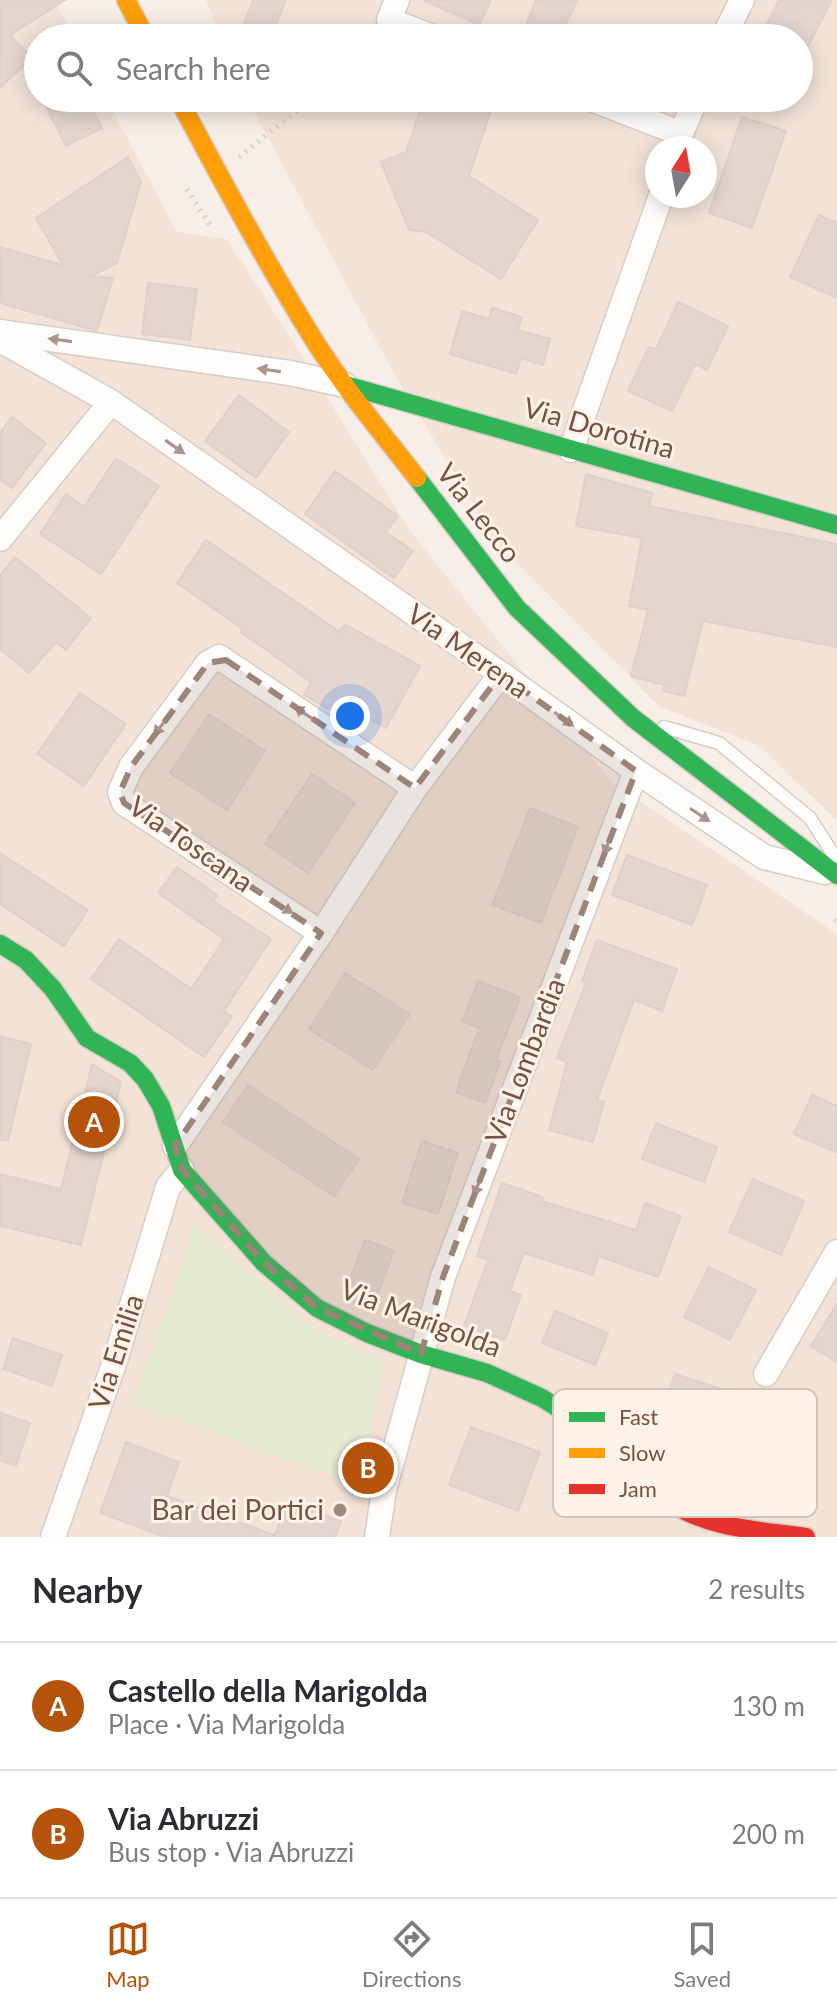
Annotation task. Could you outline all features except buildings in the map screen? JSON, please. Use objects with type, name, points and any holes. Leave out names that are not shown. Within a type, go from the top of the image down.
[{"type":"main road","points":[[126,0],[139,24]]},
{"type":"main road","name":"Via Lecco","points":[[185,112],[314,340],[345,385],[517,608],[633,718],[837,870]]},
{"type":"main road","name":"Via Dorotina","points":[[345,385],[837,525]]},
{"type":"main road","name":"Via Marigolda","points":[[0,944],[26,960],[53,989],[87,1038],[130,1063],[145,1079],[161,1106],[178,1158],[264,1263],[317,1308],[367,1333],[421,1354],[487,1373],[553,1405]]},
{"type":"main road","name":"Via Marigolda","points":[[696,1517],[726,1526],[806,1537]]},
{"type":"street","points":[[730,24],[742,0]]},
{"type":"street","points":[[393,10],[414,24]]},
{"type":"street","points":[[618,112],[667,136]]},
{"type":"street","points":[[679,136],[690,112]]},
{"type":"street","points":[[571,450],[657,208]]},
{"type":"street","points":[[0,332],[290,373],[345,385]]},
{"type":"street","name":"Via Merena","points":[[0,340],[111,402]]},
{"type":"street","name":"Via Merena","points":[[119,349],[96,355],[83,364],[84,380],[111,402],[636,771],[764,857],[837,870]]},
{"type":"street","points":[[0,539],[111,402]]},
{"type":"street","name":"Via Toscana","points":[[321,933],[124,803],[120,792],[131,767],[208,663],[219,657],[415,788]]},
{"type":"street","points":[[178,1158],[415,788],[501,674]]},
{"type":"street","name":"Via Lombardia","points":[[377,1537],[384,1490],[443,1277],[636,771]]},
{"type":"street","name":"Via Emilia","points":[[53,1537],[115,1361],[178,1158]]},
{"type":"street","points":[[766,1374],[837,1252]]},
{"type":"lane","points":[[633,718],[719,743],[810,818],[837,870]]},
{"type":"path","points":[[238,157],[295,112]]},
{"type":"path","points":[[187,189],[210,225],[218,220]]},
{"type":"highlighted area","points":[[226,660],[415,788],[501,674],[636,771],[443,1277],[421,1354],[317,1308],[264,1263],[182,1170],[175,1146],[321,933],[124,803],[120,792],[131,767],[208,663]]},
{"type":"shaded area","points":[[0,0],[54,0],[67,24],[24,24],[24,112],[113,112],[177,232],[226,239],[410,531],[613,783],[837,934],[837,1537],[0,1537]]},
{"type":"shaded area","points":[[206,0],[837,0],[837,821],[758,745],[660,707],[495,541],[392,370],[254,112],[813,112],[813,24],[216,24]]},
{"type":"green space","points":[[194,1225],[317,1332],[384,1361],[359,1485],[131,1403],[176,1285]]},
{"type":"traffic: fast","points":[[345,385],[837,525]]},
{"type":"traffic: fast","points":[[417,478],[517,608],[633,718],[837,875]]},
{"type":"traffic: fast","points":[[0,944],[26,960],[53,989],[87,1038],[130,1063],[145,1079],[161,1106],[182,1170],[264,1263],[317,1308],[367,1333],[421,1354],[487,1373],[553,1405]]},
{"type":"traffic: slow","points":[[126,0],[139,24]]},
{"type":"traffic: slow","points":[[186,112],[314,340],[417,478]]},
{"type":"traffic: jam","points":[[700,1517],[734,1527],[806,1537]]},
{"type":"place","name":"Castello della Marigolda","points":[[94,1122]]},
{"type":"place","name":"Via Abruzzi","points":[[368,1468]]},
{"type":"place","name":"Bar dei Portici","points":[[340,1510]]}]
